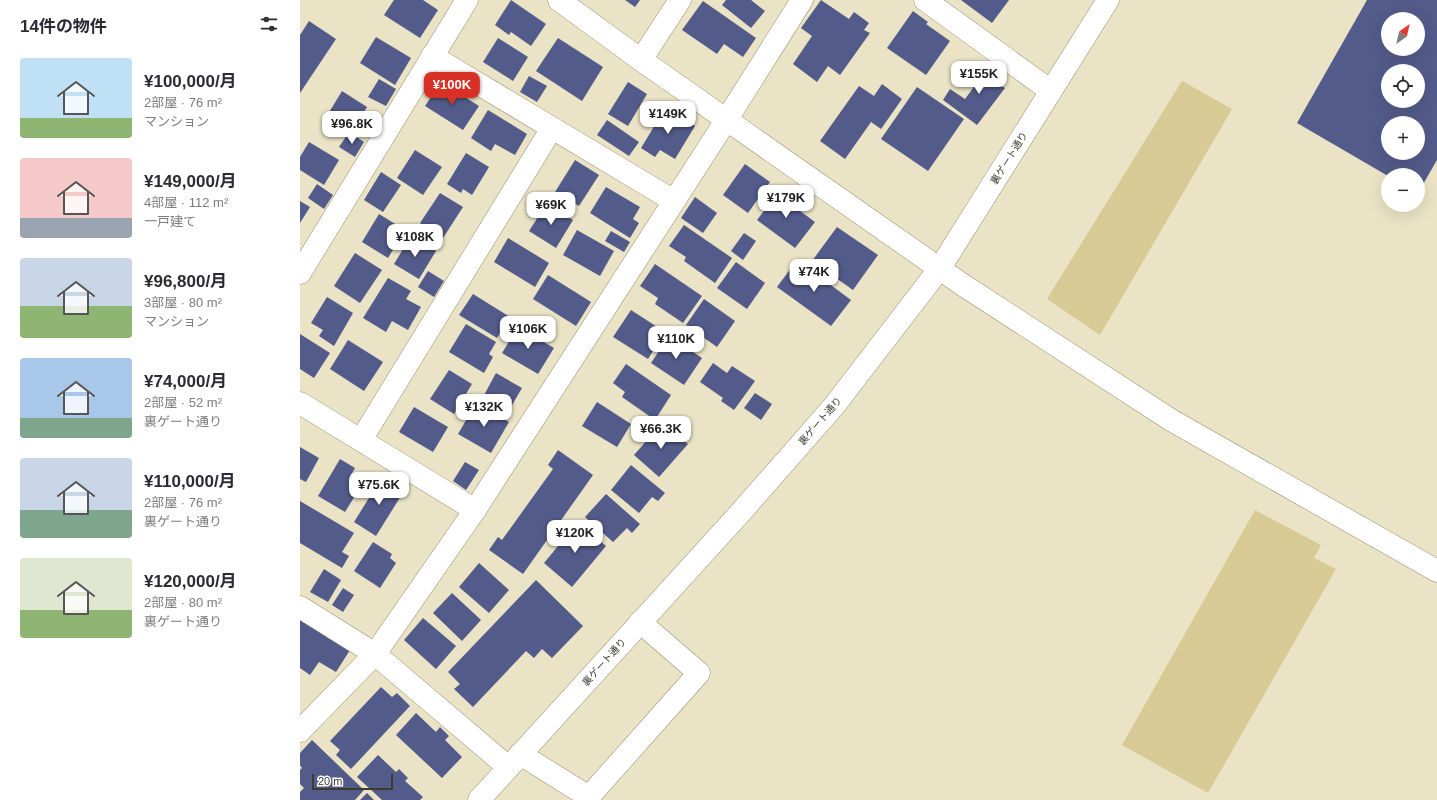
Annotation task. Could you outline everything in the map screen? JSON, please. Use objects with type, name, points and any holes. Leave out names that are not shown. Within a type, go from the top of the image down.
[{"type":"street","points":[[300,273],[466,0]]},
{"type":"street","points":[[559,0],[641,60],[969,289],[1171,420],[1437,571]]},
{"type":"street","points":[[641,60],[680,0]]},
{"type":"street","points":[[300,731],[375,654],[475,510],[802,0]]},
{"type":"street","points":[[925,0],[1051,91]]},
{"type":"street","name":"裏ゲート通り","points":[[479,800],[741,512],[834,406],[940,268],[1108,0]]},
{"type":"street","points":[[432,56],[674,201]]},
{"type":"street","points":[[361,440],[552,128]]},
{"type":"street","points":[[300,403],[475,510]]},
{"type":"street","points":[[300,607],[375,654],[514,760],[587,798],[699,673],[640,622]]},
{"type":"shaded area","points":[[1182,81],[1232,109],[1100,335],[1047,299]]},
{"type":"shaded area","points":[[1255,510],[1321,545],[1314,558],[1336,569],[1208,793],[1122,745]]},
{"type":"building","points":[[394,0],[423,0],[438,10],[420,38],[384,15]]},
{"type":"building","points":[[511,0],[546,24],[531,46],[511,32],[509,35],[495,25]]},
{"type":"building","points":[[625,0],[640,0],[635,7]]},
{"type":"building","points":[[726,0],[751,0],[765,11],[751,28],[722,5]]},
{"type":"building","points":[[821,0],[849,19],[854,12],[869,23],[864,30],[870,33],[840,75],[828,66],[817,82],[793,64],[812,36],[801,28]]},
{"type":"building","points":[[961,0],[1009,0],[992,23]]},
{"type":"building","points":[[1367,0],[1437,0],[1437,160],[1425,181],[1425,168],[1381,168],[1381,172],[1297,123]]},
{"type":"building","points":[[703,1],[756,38],[743,57],[724,44],[717,54],[682,30]]},
{"type":"building","points":[[913,11],[928,22],[926,24],[950,41],[926,75],[887,48]]},
{"type":"building","points":[[309,21],[336,39],[300,93],[300,35]]},
{"type":"building","points":[[376,37],[411,58],[395,85],[360,63]]},
{"type":"building","points":[[498,38],[528,57],[513,81],[483,62]]},
{"type":"building","points":[[558,38],[603,67],[582,101],[536,71]]},
{"type":"building","points":[[993,61],[1007,71],[998,84],[1005,88],[977,125],[943,100],[950,89],[965,99]]},
{"type":"building","points":[[529,76],[547,86],[537,102],[520,92]]},
{"type":"building","points":[[379,79],[396,89],[386,106],[368,97]]},
{"type":"building","points":[[441,82],[479,106],[463,130],[425,106]]},
{"type":"building","points":[[628,82],[647,94],[628,126],[608,114]]},
{"type":"building","points":[[882,84],[902,99],[881,129],[871,122],[845,159],[820,141],[859,86],[874,96]]},
{"type":"building","points":[[917,87],[964,119],[928,171],[881,139]]},
{"type":"building","points":[[342,91],[367,107],[353,130],[328,114]]},
{"type":"building","points":[[666,107],[695,126],[675,159],[660,150],[655,157],[641,148]]},
{"type":"building","points":[[488,110],[527,134],[515,155],[495,144],[491,151],[471,138]]},
{"type":"building","points":[[607,120],[639,142],[629,156],[597,135]]},
{"type":"building","points":[[349,132],[364,142],[355,157],[339,147]]},
{"type":"building","points":[[309,142],[339,160],[324,185],[300,170],[300,157]]},
{"type":"building","points":[[415,150],[442,167],[423,195],[397,178]]},
{"type":"building","points":[[466,153],[489,167],[472,195],[463,189],[461,193],[447,184]]},
{"type":"building","points":[[575,160],[599,175],[579,206],[555,192]]},
{"type":"building","points":[[745,164],[770,182],[748,213],[723,195]]},
{"type":"building","points":[[381,172],[401,185],[383,212],[364,200]]},
{"type":"building","points":[[317,184],[333,195],[324,209],[308,198]]},
{"type":"building","points":[[606,187],[640,207],[633,219],[639,223],[630,238],[590,213]]},
{"type":"building","points":[[782,187],[797,198],[792,205],[815,222],[795,248],[757,220]]},
{"type":"building","points":[[440,193],[463,207],[443,238],[420,223]]},
{"type":"building","points":[[695,197],[717,213],[703,233],[681,218]]},
{"type":"building","points":[[300,201],[310,207],[300,223]]},
{"type":"building","points":[[547,203],[573,220],[556,248],[529,231]]},
{"type":"building","points":[[379,214],[405,230],[388,258],[362,242]]},
{"type":"building","points":[[684,225],[732,258],[715,283],[684,261],[686,257],[669,246]]},
{"type":"building","points":[[837,227],[878,255],[853,290],[812,261]]},
{"type":"building","points":[[577,230],[614,251],[600,276],[563,255]]},
{"type":"building","points":[[611,231],[630,242],[624,252],[605,241]]},
{"type":"building","points":[[744,233],[756,241],[743,260],[731,251]]},
{"type":"building","points":[[411,236],[436,251],[419,279],[394,264]]},
{"type":"building","points":[[508,238],[549,263],[535,287],[494,262]]},
{"type":"building","points":[[355,253],[382,270],[360,303],[334,286]]},
{"type":"building","points":[[797,260],[851,300],[831,326],[777,287]]},
{"type":"building","points":[[736,262],[765,283],[747,309],[717,288]]},
{"type":"building","points":[[655,264],[702,296],[683,323],[655,304],[658,298],[640,286]]},
{"type":"building","points":[[428,271],[444,281],[434,297],[418,287]]},
{"type":"building","points":[[548,275],[591,302],[576,326],[533,299]]},
{"type":"building","points":[[388,278],[411,291],[406,299],[421,307],[408,330],[392,321],[386,332],[363,318]]},
{"type":"building","points":[[473,294],[510,317],[497,338],[459,315]]},
{"type":"building","points":[[327,297],[353,313],[334,346],[319,336],[323,330],[311,323]]},
{"type":"building","points":[[704,299],[735,321],[717,347],[686,325]]},
{"type":"building","points":[[631,310],[665,332],[648,359],[613,337]]},
{"type":"building","points":[[466,324],[496,342],[489,354],[493,357],[484,373],[449,352]]},
{"type":"building","points":[[518,327],[554,348],[538,374],[502,353]]},
{"type":"building","points":[[300,334],[330,353],[314,378],[300,369]]},
{"type":"building","points":[[669,336],[702,358],[684,385],[651,363]]},
{"type":"building","points":[[348,340],[383,362],[364,391],[330,369]]},
{"type":"building","points":[[713,363],[727,373],[732,366],[755,381],[734,410],[721,401],[723,398],[700,382]]},
{"type":"building","points":[[626,364],[671,395],[655,420],[622,397],[625,392],[613,383]]},
{"type":"building","points":[[449,370],[472,384],[454,414],[430,399]]},
{"type":"building","points":[[496,373],[522,388],[508,412],[483,397]]},
{"type":"building","points":[[755,393],[772,404],[761,420],[744,408]]},
{"type":"building","points":[[597,402],[631,424],[617,447],[582,426]]},
{"type":"building","points":[[476,403],[509,422],[491,453],[458,434]]},
{"type":"building","points":[[414,407],[448,427],[433,452],[399,432]]},
{"type":"building","points":[[662,423],[688,444],[659,477],[634,455]]},
{"type":"building","points":[[300,447],[319,458],[306,482],[300,479]]},
{"type":"building","points":[[558,450],[593,475],[523,574],[489,550],[498,537],[502,540],[553,469],[548,465]]},
{"type":"building","points":[[340,459],[355,468],[351,475],[363,483],[345,512],[318,496]]},
{"type":"building","points":[[465,462],[479,470],[466,490],[453,481]]},
{"type":"building","points":[[631,465],[665,493],[658,501],[652,497],[639,513],[611,490]]},
{"type":"building","points":[[382,477],[404,491],[376,536],[354,522]]},
{"type":"building","points":[[606,494],[640,524],[632,533],[627,528],[613,542],[585,517]]},
{"type":"building","points":[[300,501],[354,533],[342,552],[349,556],[342,568],[300,543]]},
{"type":"building","points":[[578,522],[606,546],[572,587],[544,563]]},
{"type":"building","points":[[373,542],[392,554],[390,558],[396,563],[380,588],[354,571]]},
{"type":"building","points":[[479,563],[509,590],[489,613],[459,587]]},
{"type":"building","points":[[324,569],[341,580],[328,602],[310,592]]},
{"type":"building","points":[[536,580],[583,626],[552,658],[542,649],[534,658],[526,651],[473,707],[454,689],[460,684],[448,672]]},
{"type":"building","points":[[343,588],[354,595],[343,612],[332,605]]},
{"type":"building","points":[[452,593],[481,620],[462,641],[433,613]]},
{"type":"building","points":[[300,618],[350,650],[336,672],[319,662],[310,675],[300,668]]},
{"type":"building","points":[[423,618],[456,646],[436,669],[404,640]]},
{"type":"building","points":[[381,687],[392,697],[397,693],[410,706],[351,769],[336,755],[340,750],[330,741]]},
{"type":"building","points":[[416,713],[436,732],[440,727],[449,736],[445,740],[462,757],[442,778],[396,735]]},
{"type":"building","points":[[312,740],[364,790],[355,800],[300,800],[300,792],[304,788],[300,784],[300,770],[302,768],[300,765],[300,753]]},
{"type":"building","points":[[378,755],[396,772],[399,769],[408,778],[405,781],[423,797],[420,800],[382,800],[357,777]]},
{"type":"building","points":[[367,793],[374,800],[360,800]]}]
